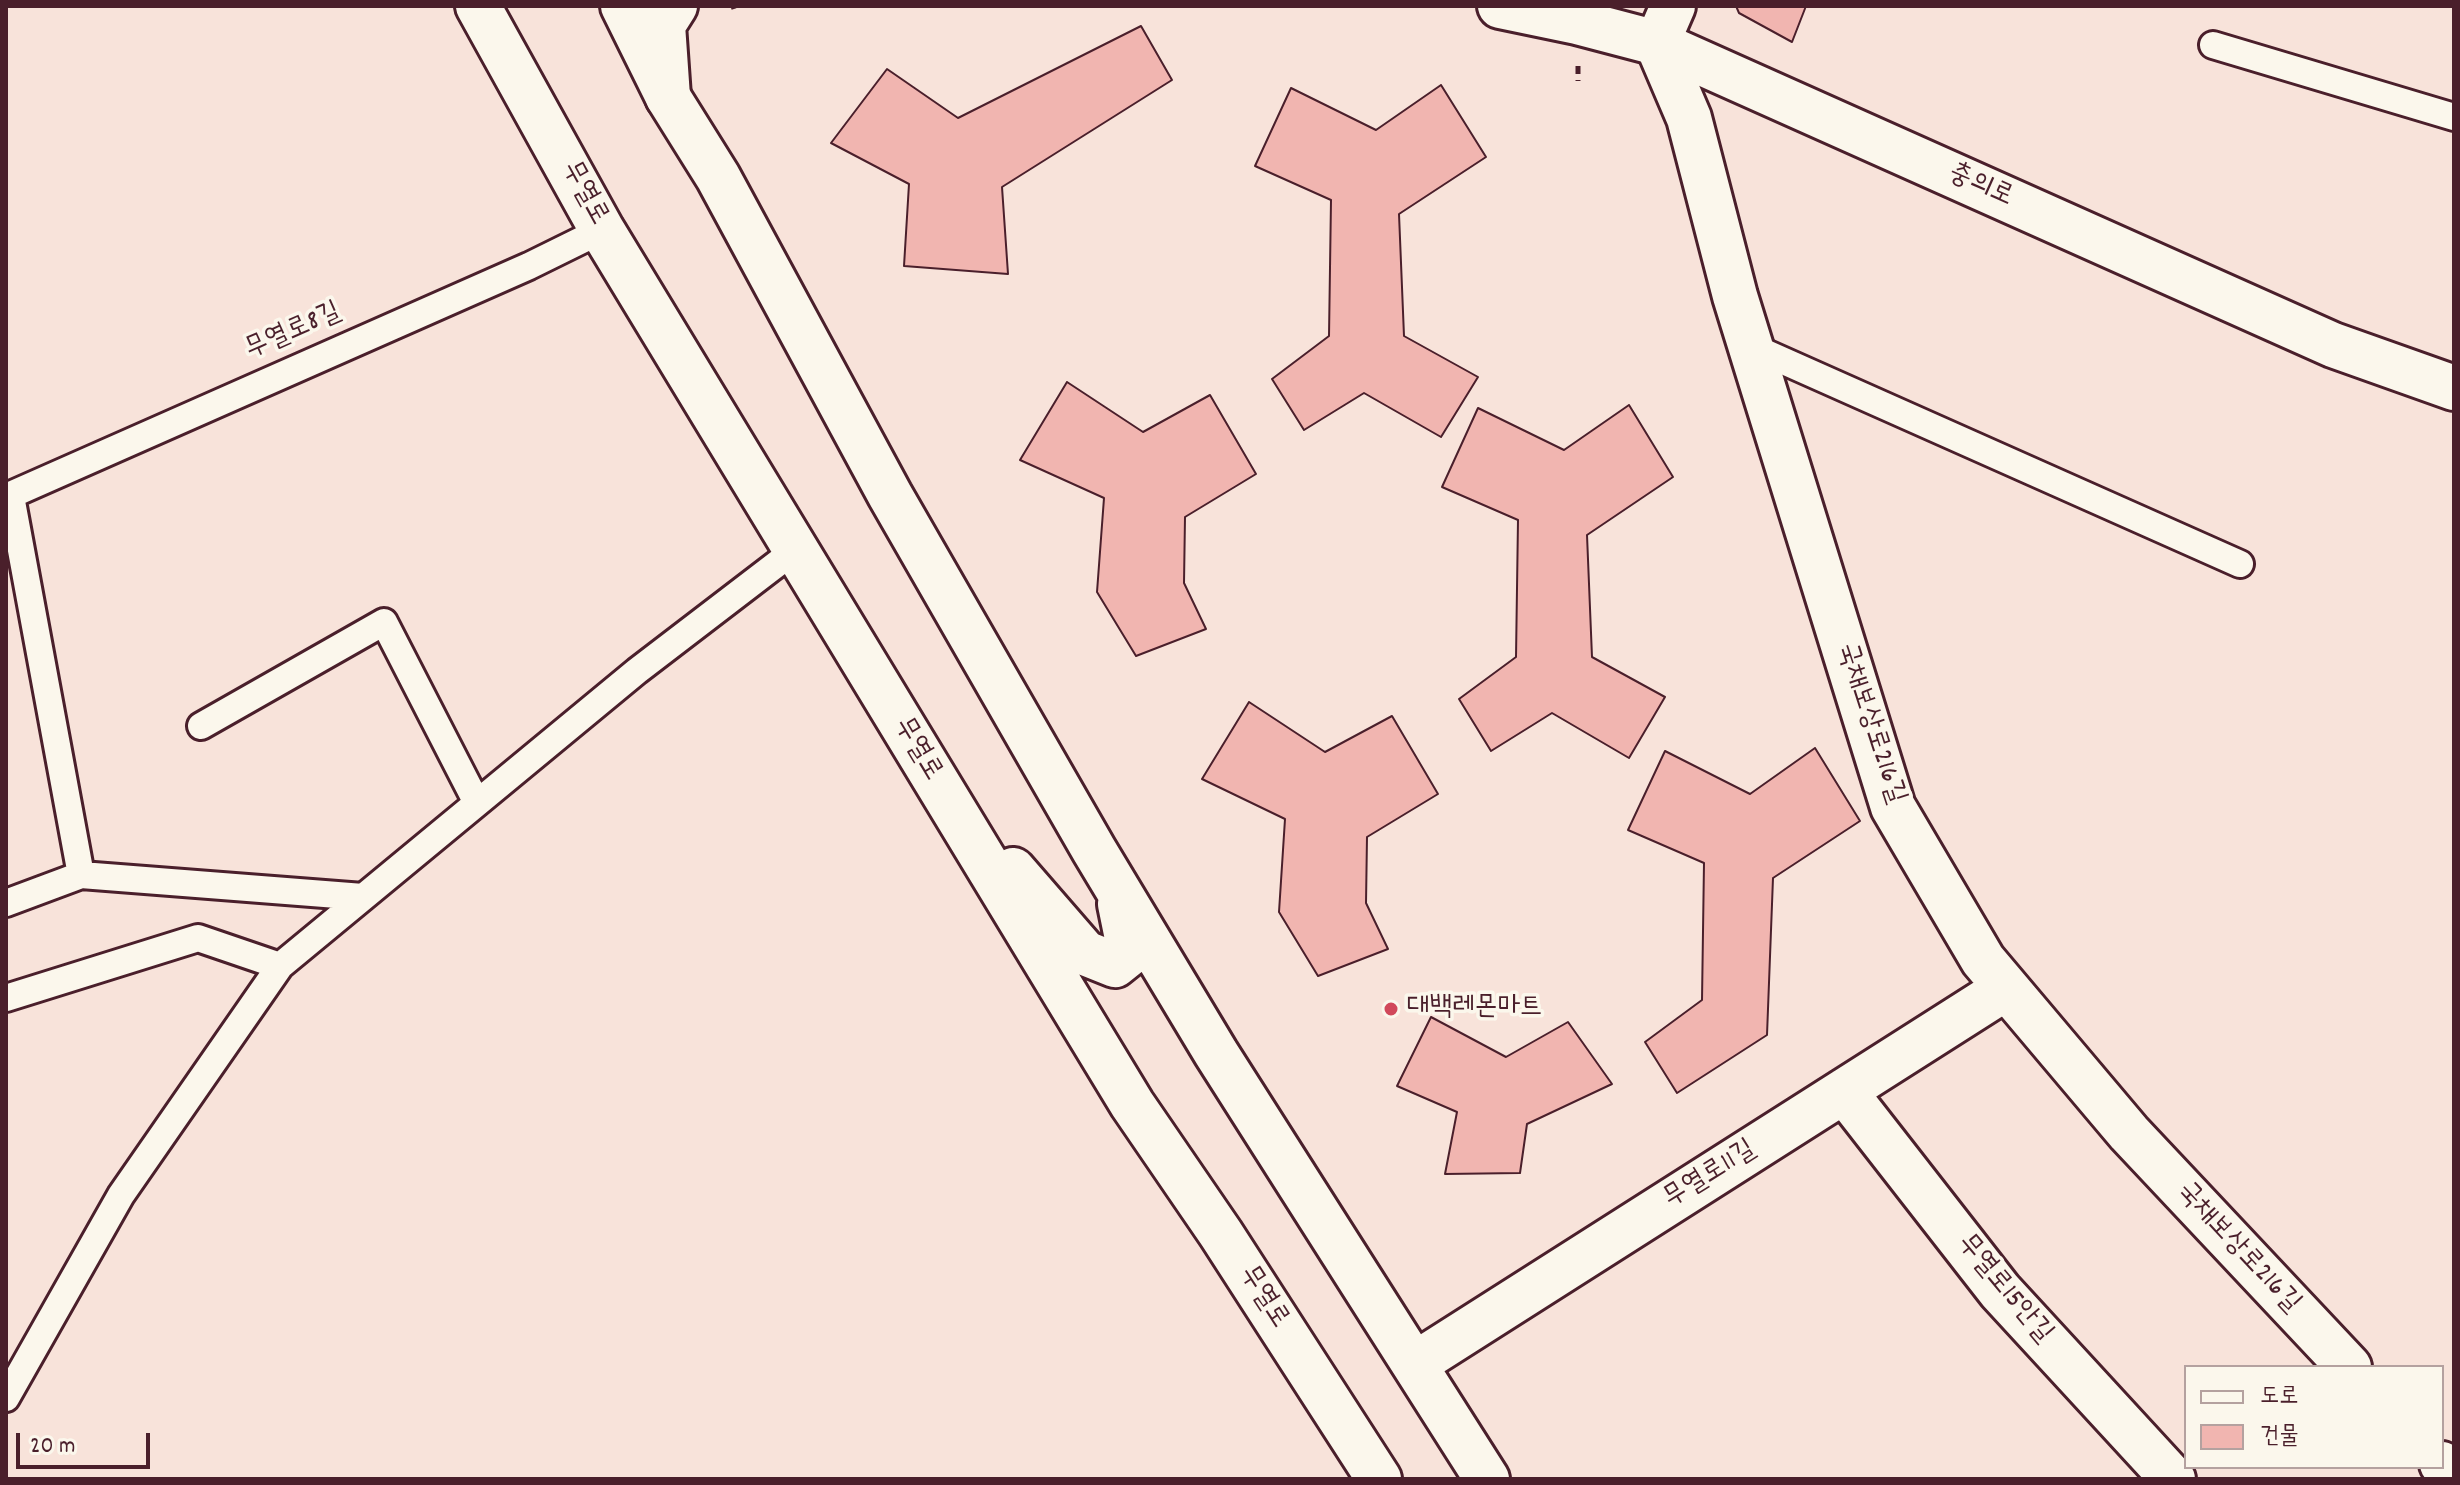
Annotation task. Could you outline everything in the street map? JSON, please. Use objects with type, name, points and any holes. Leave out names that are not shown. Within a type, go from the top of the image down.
[{"type":"main road","name":"무열로","points":[[478,6],[602,230],[1132,1104],[1221,1234],[1379,1479]]},
{"type":"main road","points":[[623,6],[668,97],[718,177],[890,495],[1117,888],[1216,1053],[1487,1479]]},
{"type":"main road","points":[[668,97],[663,25],[675,6]]},
{"type":"main road","name":"충의로","points":[[1500,6],[1577,22],[1665,25],[2333,345],[2454,388]]},
{"type":"main road","name":"국채보상로216길","points":[[1665,25],[1750,346],[1893,807],[1983,960],[2129,1133],[2347,1365]]},
{"type":"main road","points":[[965,830],[1020,875],[1085,953],[1115,965],[1130,953],[1117,888]]},
{"type":"main road","name":"무열로11길","points":[[1415,1364],[2006,988]]},
{"type":"main road","name":"무열로15안길","points":[[1844,1091],[2000,1291],[2173,1479]]},
{"type":"lane","points":[[2213,45],[2454,117]]},
{"type":"lane","name":"무열로8길","points":[[81,875],[9,496],[529,266],[602,230]]},
{"type":"lane","points":[[1750,346],[2240,564]]},
{"type":"lane","points":[[6,1398],[121,1195],[280,966],[637,671],[795,550]]},
{"type":"lane","points":[[201,726],[384,622],[477,803]]},
{"type":"lane","points":[[6,903],[81,875],[363,897]]},
{"type":"lane","points":[[6,998],[198,938],[280,966]]},
{"type":"building","points":[[1736,6],[1806,6],[1792,42],[1739,13]]},
{"type":"building","points":[[1141,26],[1172,80],[1002,187],[1008,274],[904,266],[909,184],[831,143],[887,69],[958,118]]},
{"type":"building","points":[[1441,85],[1486,157],[1399,214],[1404,336],[1478,377],[1441,437],[1364,393],[1304,430],[1272,379],[1329,336],[1331,200],[1255,166],[1291,88],[1376,130]]},
{"type":"building","points":[[1067,382],[1143,432],[1210,395],[1256,474],[1185,517],[1184,583],[1206,629],[1136,656],[1097,592],[1104,498],[1020,460]]},
{"type":"building","points":[[1629,405],[1673,477],[1587,535],[1592,657],[1665,697],[1629,758],[1552,713],[1491,751],[1459,699],[1516,657],[1518,520],[1442,487],[1478,408],[1564,450]]},
{"type":"building","points":[[1249,702],[1325,752],[1392,716],[1438,794],[1367,837],[1366,903],[1388,949],[1318,976],[1279,912],[1285,819],[1202,779]]},
{"type":"building","points":[[1815,748],[1860,821],[1773,878],[1767,1035],[1677,1093],[1645,1042],[1702,1000],[1704,863],[1628,830],[1665,751],[1750,794]]},
{"type":"building","points":[[1431,1017],[1506,1057],[1568,1022],[1612,1084],[1527,1124],[1520,1173],[1445,1174],[1457,1112],[1397,1086]]},
{"type":"place","name":"대백레몬마트","points":[[1391,1009]]}]
